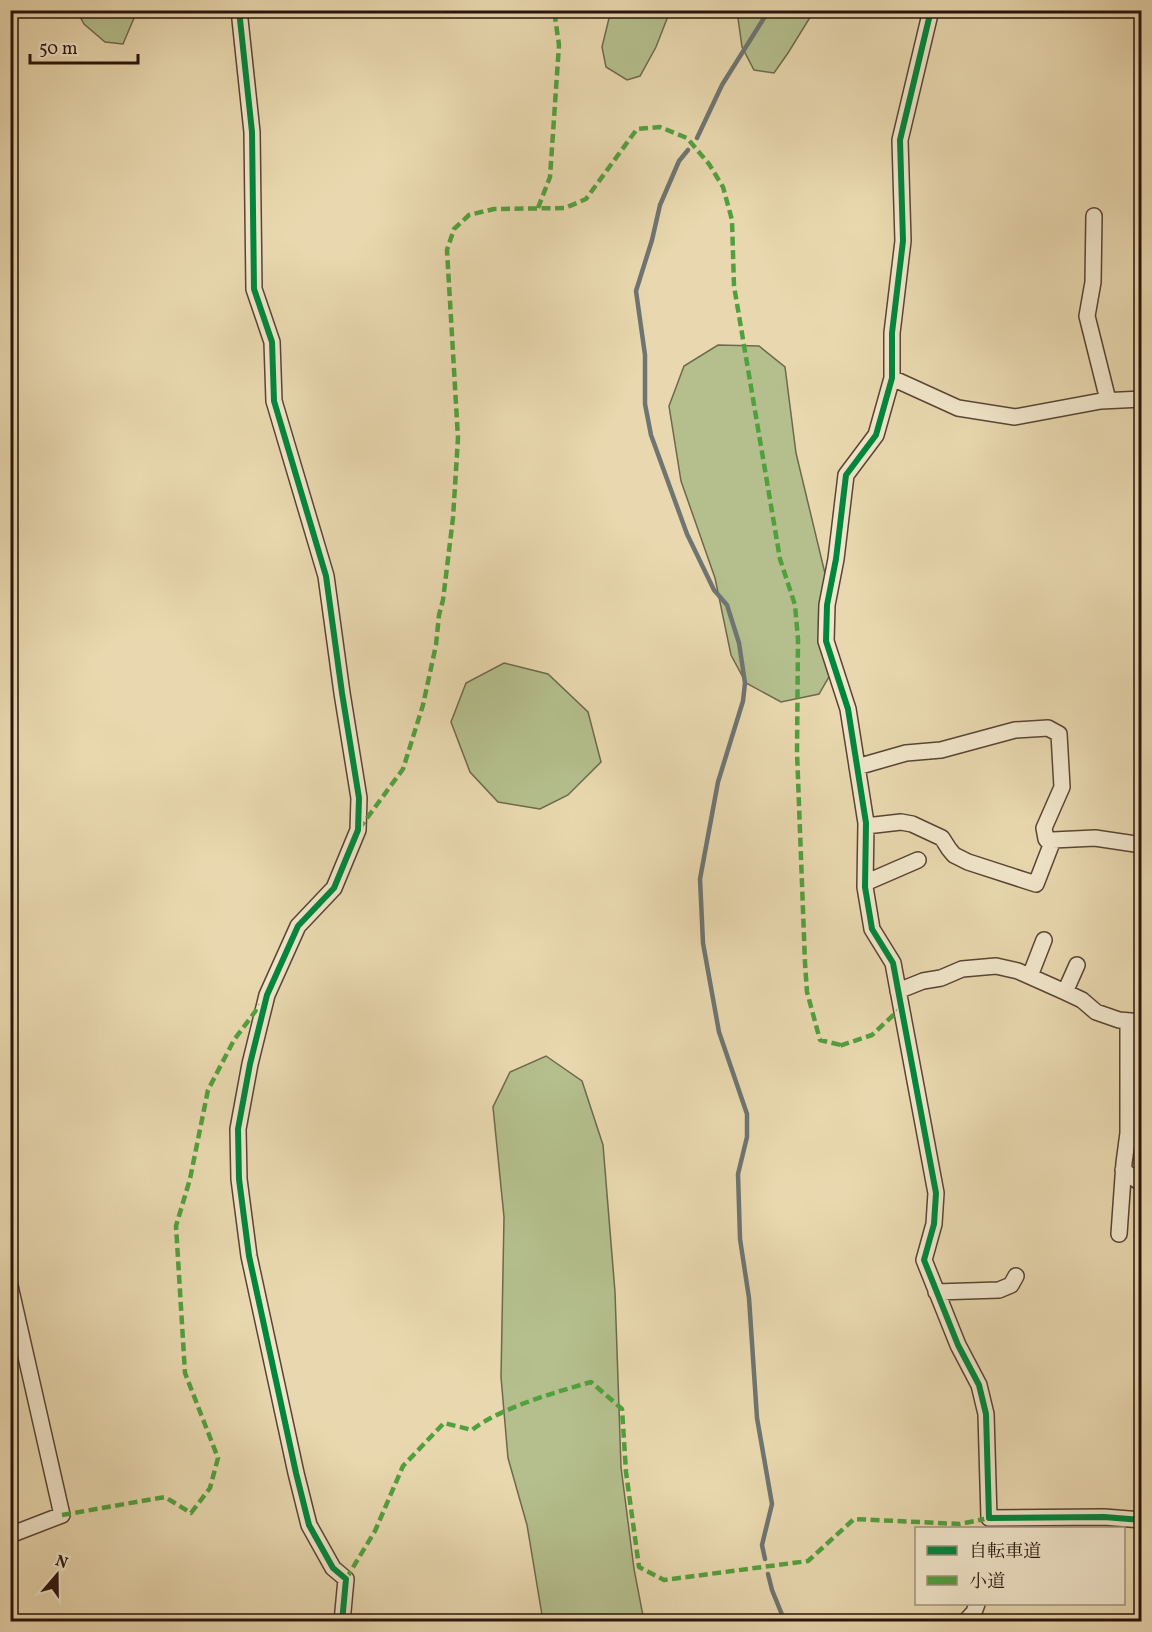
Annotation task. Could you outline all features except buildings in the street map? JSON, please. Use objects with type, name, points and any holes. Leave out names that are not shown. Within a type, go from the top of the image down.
[{"type":"street","points":[[239,10],[252,132],[254,289],[272,342],[274,401],[326,576],[359,798],[358,830],[334,888],[298,926],[267,995],[250,1064],[238,1129],[239,1179],[249,1256],[293,1462],[309,1525],[333,1568],[346,1579],[342,1622]]},
{"type":"street","points":[[931,10],[900,140],[903,241],[892,333],[892,378],[876,435],[846,475],[836,559],[827,605],[826,641],[848,710],[866,826],[865,883],[872,929],[893,963],[936,1193],[934,1224],[924,1260],[958,1345],[979,1385],[986,1414],[989,1518],[997,1523],[1104,1517],[1142,1520]]},
{"type":"street","points":[[1094,216],[1093,282],[1087,316],[1108,400]]},
{"type":"street","points":[[892,378],[958,408],[1015,417],[1108,400],[1142,399]]},
{"type":"street","points":[[857,767],[906,753],[941,750],[1015,730],[1048,728],[1059,734],[1062,787],[1044,828],[1046,839],[1051,845]]},
{"type":"street","points":[[866,826],[902,822],[912,824],[942,838],[954,855],[968,862],[1036,884],[1053,840],[1095,838],[1142,845]]},
{"type":"street","points":[[865,883],[918,860]]},
{"type":"street","points":[[1030,976],[1044,940]]},
{"type":"street","points":[[1065,992],[1077,965]]},
{"type":"street","points":[[898,991],[962,969],[996,966],[1018,970],[1082,1000],[1096,1012],[1119,1020],[1135,1021],[1119,1234]]},
{"type":"street","points":[[1123,1170],[1142,1184]]},
{"type":"street","points":[[936,1292],[999,1290],[1011,1285],[1016,1276]]},
{"type":"street","points":[[10,1286],[62,1515],[10,1535]]},
{"type":"street","points":[[964,1622],[975,1612],[977,1605]]},
{"type":"green space","points":[[611,10],[670,11],[656,47],[640,76],[627,80],[606,67],[602,47]]},
{"type":"green space","points":[[737,10],[814,11],[774,73],[754,70],[742,47]]},
{"type":"green space","points":[[77,11],[137,11],[123,44],[105,42],[84,24]]},
{"type":"green space","points":[[718,345],[759,346],[785,367],[796,453],[829,590],[834,668],[819,694],[781,702],[746,683],[731,655],[715,578],[681,481],[669,406],[684,366]]},
{"type":"green space","points":[[504,663],[548,674],[588,712],[601,762],[568,795],[540,809],[498,802],[470,772],[451,722],[466,683]]},
{"type":"green space","points":[[546,1056],[582,1081],[603,1145],[615,1292],[621,1467],[634,1569],[644,1621],[543,1621],[527,1525],[508,1458],[501,1377],[504,1217],[493,1107],[510,1072]]},
{"type":"waterway","points":[[697,138],[722,85],[769,10]]},
{"type":"waterway","points":[[688,150],[679,161],[660,205],[636,291],[645,355],[645,404],[651,435],[687,534],[714,590],[727,605],[739,643],[745,683],[743,701],[718,782],[700,879],[703,943],[719,1032],[747,1114],[747,1137],[738,1174],[740,1239],[749,1298],[757,1418],[772,1504],[762,1545],[765,1559]]},
{"type":"waterway","points":[[768,1574],[785,1622]]},
{"type":"marked path","points":[[538,208],[550,177],[559,45],[554,10]]},
{"type":"marked path","points":[[359,829],[403,769],[423,705],[436,645],[453,518],[458,438],[447,250],[454,229],[469,215],[494,209],[565,208],[586,199],[637,129],[660,127],[687,138],[709,164],[723,187],[732,220],[734,286],[780,559],[795,605],[798,639],[797,752],[805,963],[807,992],[820,1040],[841,1045],[839,1046],[872,1035],[902,1007]]},
{"type":"marked path","points":[[62,1515],[165,1497],[191,1513],[210,1488],[218,1458],[185,1373],[176,1226],[190,1179],[208,1090],[234,1040],[260,1005]]},
{"type":"marked path","points":[[346,1579],[375,1531],[403,1466],[444,1423],[472,1430],[513,1408],[591,1382],[622,1409],[626,1472],[639,1567],[664,1580],[808,1561],[854,1519],[960,1524],[989,1518]]},
{"type":"cycle path","points":[[239,10],[252,132],[254,289],[272,342],[274,401],[326,576],[359,798],[358,830],[334,888],[298,926],[267,995],[250,1064],[238,1129],[239,1179],[249,1256],[309,1525],[333,1568],[346,1579],[342,1622]]},
{"type":"cycle path","points":[[931,10],[900,140],[903,241],[892,333],[892,378],[876,435],[846,475],[836,559],[827,605],[826,641],[848,709],[866,823],[865,887],[872,929],[893,963],[936,1193],[934,1224],[924,1260],[958,1345],[979,1385],[986,1414],[989,1518],[1104,1517],[1142,1520]]}]
